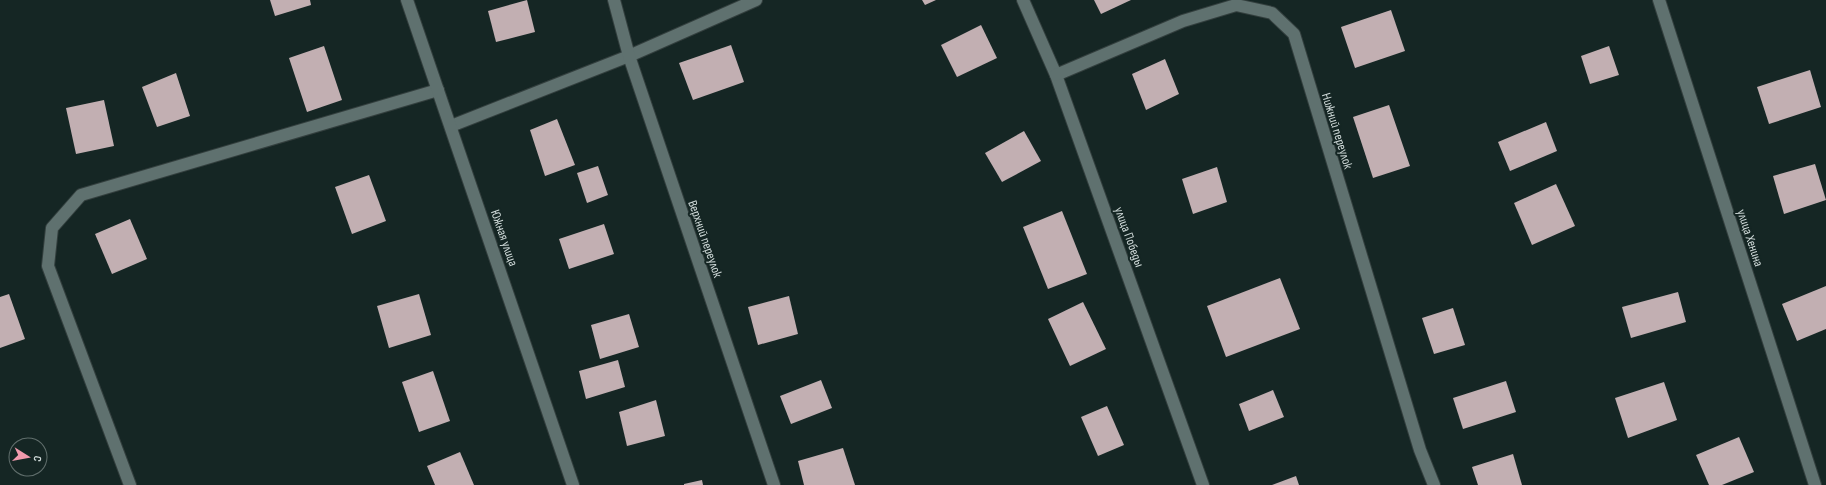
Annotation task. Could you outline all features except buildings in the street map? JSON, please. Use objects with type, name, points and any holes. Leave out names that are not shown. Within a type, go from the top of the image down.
[{"type":"street","name":"Южная улица","points":[[407,0],[573,485]]},
{"type":"street","name":"Верхний переулок","points":[[614,0],[629,56],[774,485]]},
{"type":"street","points":[[451,126],[629,56],[756,0]]},
{"type":"street","name":"улица Победы","points":[[1023,0],[1056,75],[1203,485]]},
{"type":"street","name":"улица Хенина","points":[[1659,0],[1815,485]]},
{"type":"street","name":"Нижний переулок","points":[[1056,75],[1183,21],[1236,5],[1272,13],[1294,34],[1416,434],[1434,485]]},
{"type":"street","points":[[130,485],[48,266],[52,228],[81,195],[438,90]]}]
